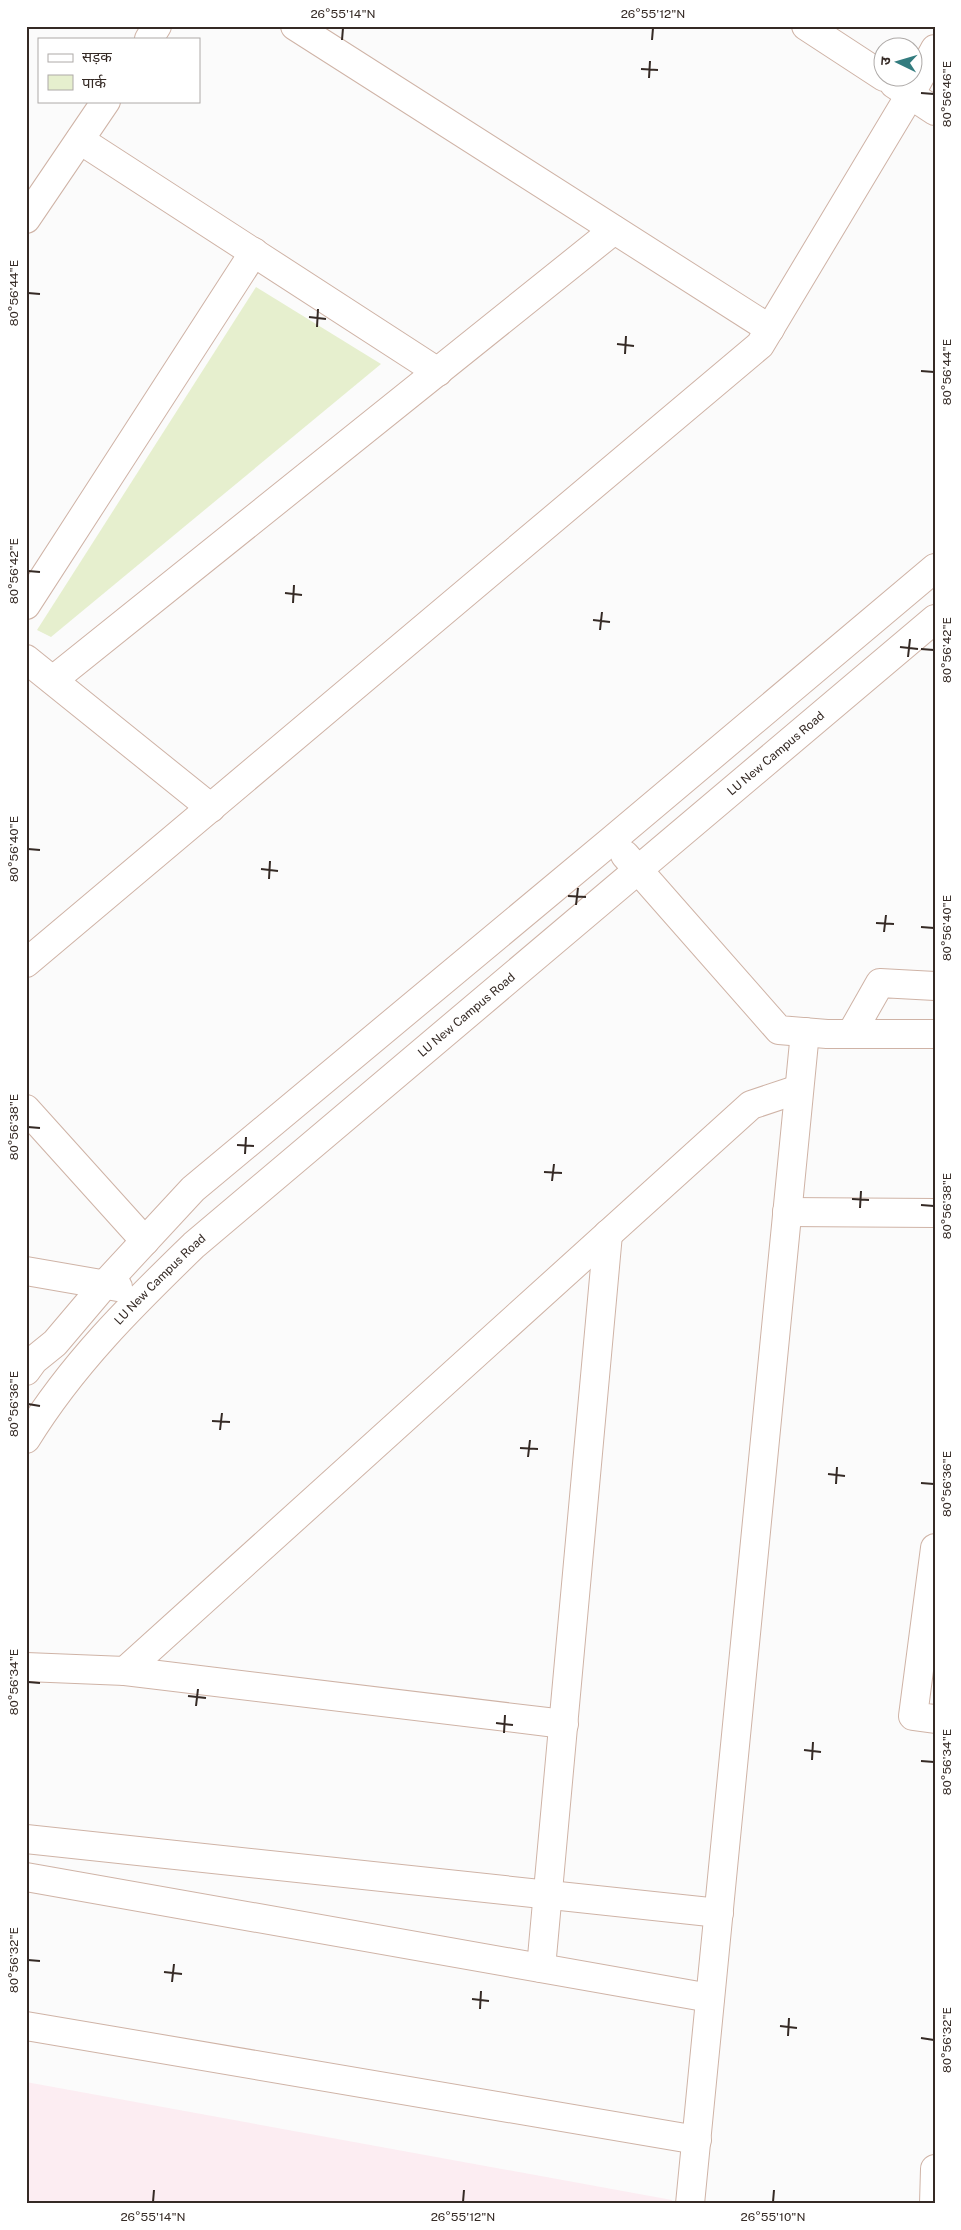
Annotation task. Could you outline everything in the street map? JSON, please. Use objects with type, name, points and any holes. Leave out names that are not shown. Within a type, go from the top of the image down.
[{"type":"street","points":[[150,38],[157,26]]},
{"type":"street","points":[[295,26],[770,330]]},
{"type":"street","points":[[806,26],[874,70]]},
{"type":"street","points":[[26,964],[760,345],[910,95],[935,48]]},
{"type":"street","points":[[900,88],[935,111]]},
{"type":"street","points":[[26,220],[105,102]]},
{"type":"street","points":[[80,140],[438,372]]},
{"type":"street","points":[[52,680],[614,230]]},
{"type":"street","points":[[26,605],[254,252]]},
{"type":"street","points":[[26,1371],[34,1360],[55,1344],[105,1284],[193,1189],[935,568]]},
{"type":"street","name":"LU New Campus Road","points":[[26,1439],[36,1422],[92,1349],[144,1293],[194,1245],[935,618]]},
{"type":"street","points":[[26,659],[211,808]]},
{"type":"street","points":[[612,840],[779,1030],[851,1034],[935,1034]]},
{"type":"street","points":[[851,1034],[880,983],[935,986]]},
{"type":"street","points":[[690,2204],[805,1032]]},
{"type":"street","points":[[125,1671],[751,1105],[799,1090]]},
{"type":"street","points":[[26,1109],[145,1241]]},
{"type":"street","points":[[787,1212],[935,1213]]},
{"type":"street","points":[[542,1968],[608,1234]]},
{"type":"street","points":[[26,1271],[105,1284],[144,1293]]},
{"type":"street","points":[[26,1339],[92,1349]]},
{"type":"street","points":[[935,1548],[932,1586],[913,1716],[935,1719]]},
{"type":"street","points":[[26,1667],[125,1671],[564,1724]]},
{"type":"street","points":[[26,1839],[719,1913]]},
{"type":"street","points":[[26,1877],[710,1998]]},
{"type":"street","points":[[26,2026],[697,2140]]},
{"type":"street","points":[[934,2204],[935,2169]]},
{"type":"shaded area","points":[[26,2082],[672,2200],[672,2204],[26,2204]]},
{"type":"green space","points":[[256,287],[381,364],[51,637],[37,630]]}]
